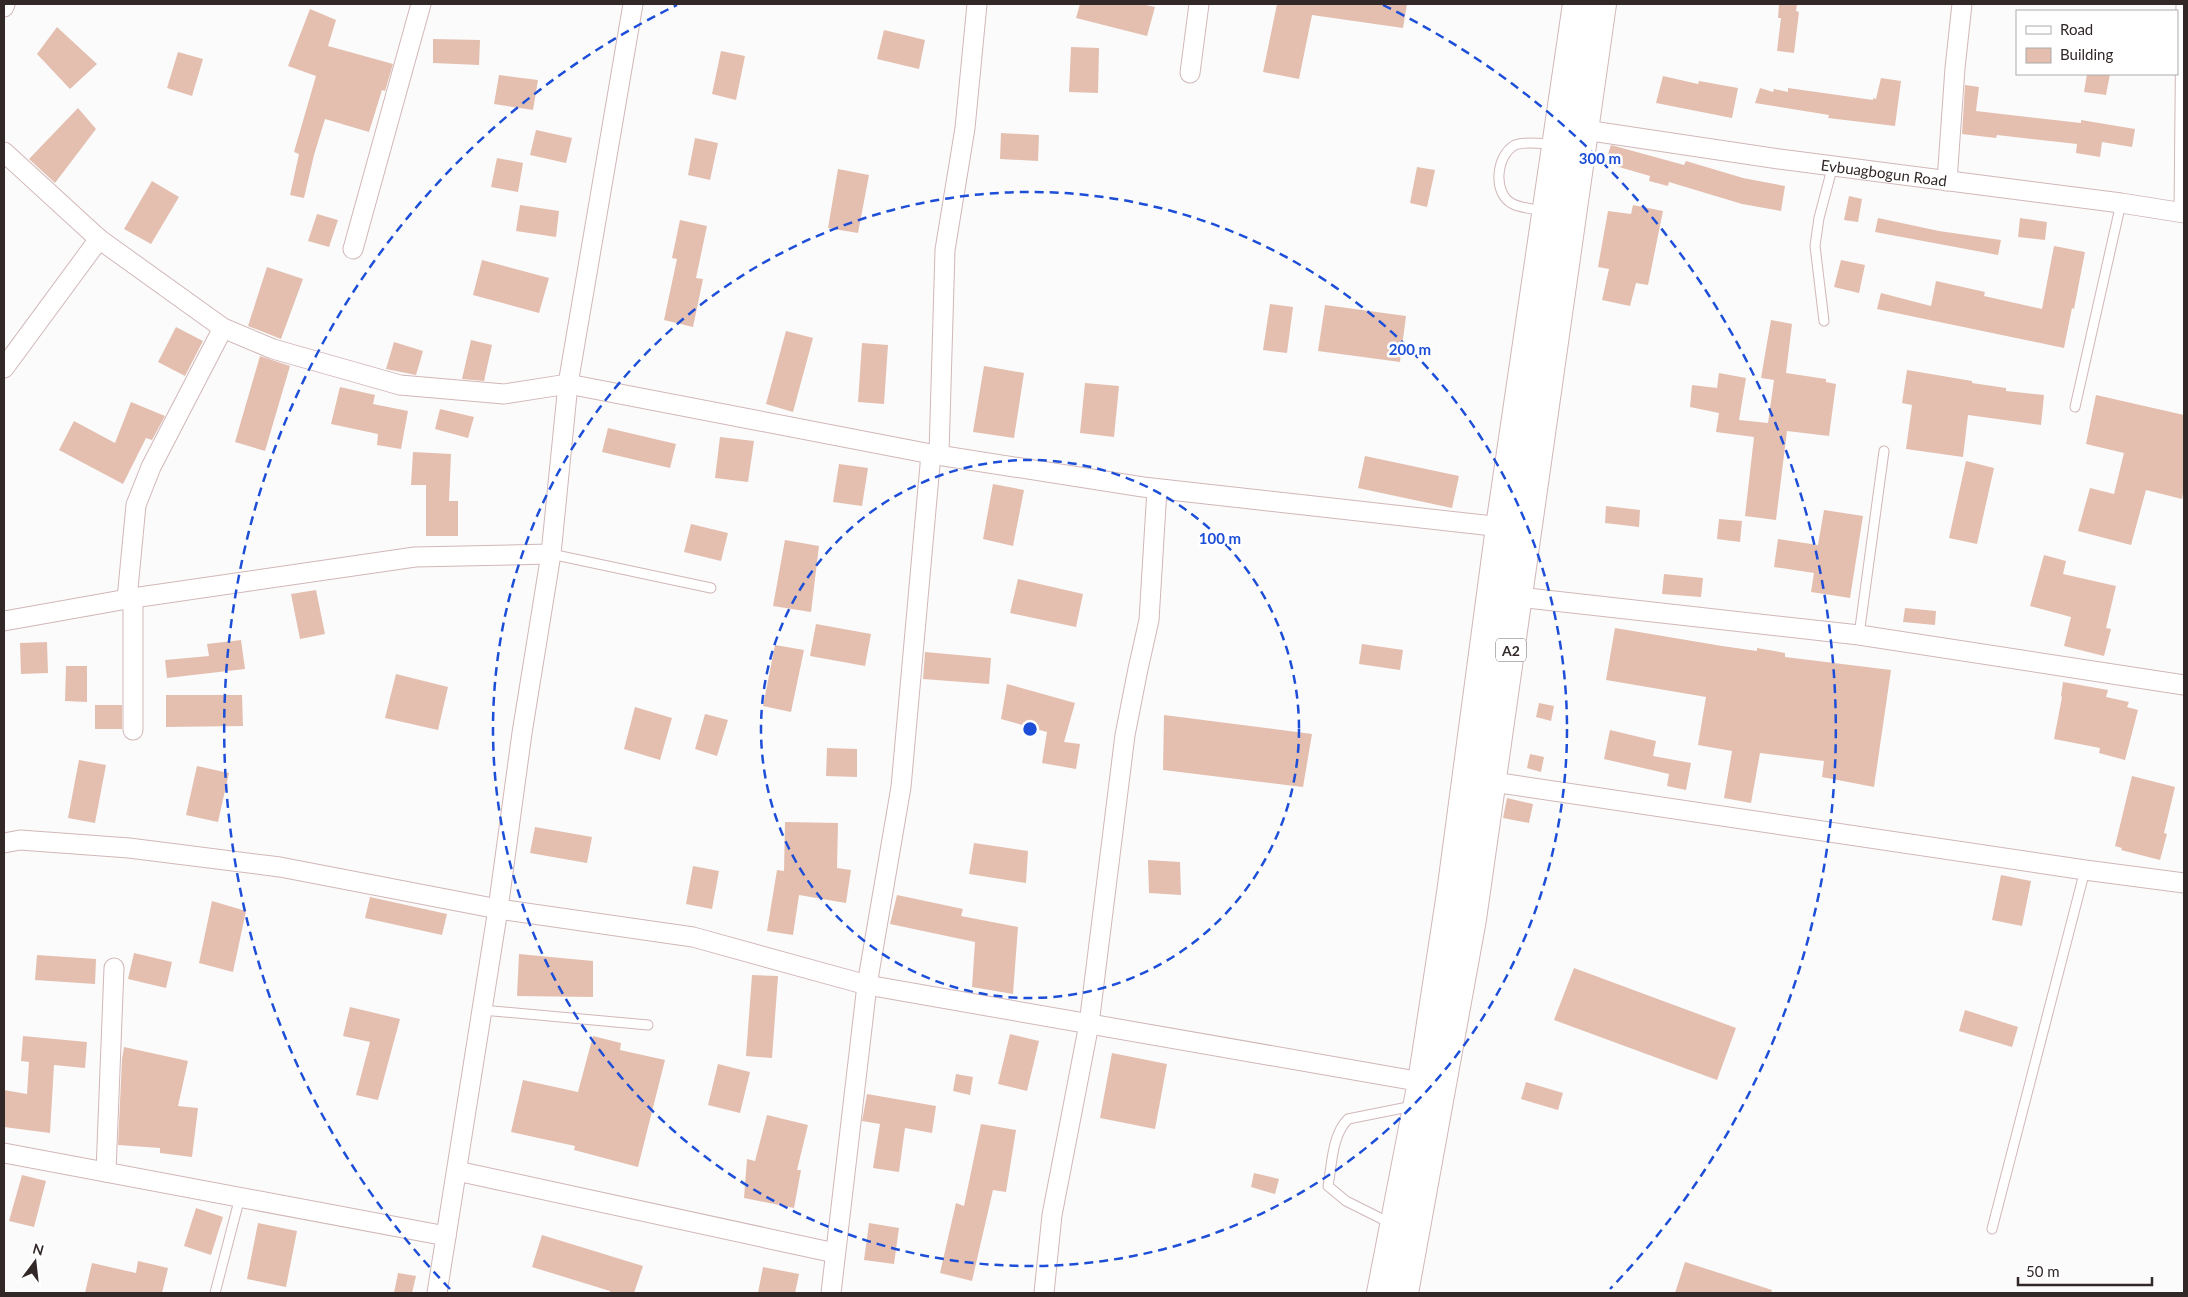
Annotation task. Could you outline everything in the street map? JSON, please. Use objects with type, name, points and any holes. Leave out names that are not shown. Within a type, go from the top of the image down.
[{"type":"highway","name":"A2","points":[[1381,1293],[1420,1093],[1451,893],[1500,527],[1577,4]]},
{"type":"highway","name":"A2","points":[[1404,1293],[1472,919],[1586,130],[1602,4]]},
{"type":"street","points":[[353,249],[421,4]]},
{"type":"street","points":[[437,1293],[498,909],[522,733],[551,554],[568,384],[630,4]]},
{"type":"street","points":[[831,1293],[867,985],[900,787],[935,454],[945,250],[965,128],[977,4]]},
{"type":"street","points":[[1190,73],[1199,4]]},
{"type":"street","points":[[1947,181],[1955,68],[1962,4]]},
{"type":"street","name":"Evbuagbogun Road","points":[[1586,130],[1779,159],[2182,212]]},
{"type":"street","points":[[7,164],[99,239],[224,328],[273,348],[400,385],[504,394],[568,384],[935,454],[1158,489],[1527,530]]},
{"type":"street","points":[[4,368],[99,239]]},
{"type":"street","points":[[133,730],[130,599],[136,505],[151,467],[224,328]]},
{"type":"street","points":[[1044,1293],[1052,1215],[1089,1024],[1125,735],[1149,620],[1158,489]]},
{"type":"street","points":[[4,621],[130,599],[416,557],[551,554]]},
{"type":"street","points":[[1518,597],[1859,635],[2184,685]]},
{"type":"street","points":[[1493,782],[2184,883]]},
{"type":"street","points":[[4,843],[20,840],[129,848],[252,864],[498,909],[693,937],[867,985],[1089,1024],[1420,1093]]},
{"type":"street","points":[[106,1172],[114,968]]},
{"type":"street","points":[[4,1153],[446,1236]]},
{"type":"street","points":[[457,1171],[835,1253]]},
{"type":"lane","points":[[2181,4],[2182,212]]},
{"type":"lane","points":[[1546,212],[1512,204],[1500,191],[1499,169],[1506,152],[1516,144],[1556,144]]},
{"type":"lane","points":[[1824,321],[1815,246],[1819,218],[1833,165]]},
{"type":"lane","points":[[2075,408],[2121,203]]},
{"type":"lane","points":[[1859,635],[1884,451]]},
{"type":"lane","points":[[551,554],[711,588]]},
{"type":"lane","points":[[1992,1229],[2085,870]]},
{"type":"lane","points":[[482,1010],[648,1025]]},
{"type":"lane","points":[[1394,1225],[1346,1201],[1328,1186],[1333,1154],[1340,1127],[1348,1119],[1420,1093]]},
{"type":"lane","points":[[215,1293],[240,1197]]},
{"type":"building","points":[[1080,4],[1141,4],[1155,7],[1147,36],[1076,18]]},
{"type":"building","points":[[1277,4],[1407,4],[1403,28],[1312,15],[1299,79],[1263,72]]},
{"type":"building","points":[[1779,4],[1797,4],[1796,11],[1799,12],[1794,53],[1777,51],[1781,18],[1778,18]]},
{"type":"building","points":[[310,9],[336,20],[328,46],[393,64],[385,91],[382,90],[369,132],[325,119],[304,198],[290,195],[299,154],[294,152],[316,76],[288,66]]},
{"type":"building","points":[[57,27],[97,64],[70,89],[37,54]]},
{"type":"building","points":[[884,30],[925,40],[919,69],[877,59]]},
{"type":"building","points":[[433,39],[480,40],[479,65],[433,63]]},
{"type":"building","points":[[1071,47],[1099,48],[1098,93],[1069,92]]},
{"type":"building","points":[[721,51],[745,56],[736,100],[712,94]]},
{"type":"building","points":[[178,52],[203,59],[192,96],[167,88]]},
{"type":"building","points":[[499,75],[538,80],[533,110],[494,104]]},
{"type":"building","points":[[2087,75],[2110,75],[2106,95],[2084,92]]},
{"type":"building","points":[[1663,76],[1698,84],[1699,81],[1738,88],[1732,118],[1656,103]]},
{"type":"building","points":[[1881,78],[1901,81],[1895,126],[1828,118],[1829,115],[1755,103],[1760,88],[1773,92],[1774,89],[1788,92],[1788,88],[1873,100],[1873,98],[1876,99]]},
{"type":"building","points":[[1965,85],[1979,87],[1976,111],[2081,123],[2081,120],[2135,129],[2132,147],[2102,142],[2100,157],[2076,153],[2077,144],[1997,135],[1996,138],[1962,134]]},
{"type":"building","points":[[78,108],[96,129],[55,183],[29,159]]},
{"type":"building","points":[[536,130],[572,138],[566,163],[530,155]]},
{"type":"building","points":[[1001,133],[1039,135],[1038,161],[1000,159]]},
{"type":"building","points":[[695,138],[718,143],[710,180],[688,175]]},
{"type":"building","points":[[1611,145],[1684,165],[1686,161],[1743,178],[1785,186],[1781,211],[1742,204],[1669,182],[1668,186],[1649,181],[1650,176],[1605,163]]},
{"type":"building","points":[[497,158],[523,163],[518,192],[491,187]]},
{"type":"building","points":[[1417,167],[1435,170],[1427,207],[1410,203]]},
{"type":"building","points":[[838,169],[869,175],[858,233],[828,228]]},
{"type":"building","points":[[152,181],[179,197],[151,244],[124,229]]},
{"type":"building","points":[[1849,196],[1862,199],[1858,222],[1844,220]]},
{"type":"building","points":[[520,205],[559,211],[556,237],[516,231]]},
{"type":"building","points":[[1633,205],[1663,211],[1648,285],[1636,283],[1630,306],[1602,300],[1609,269],[1598,267],[1608,211],[1631,214]]},
{"type":"building","points":[[317,214],[338,220],[329,247],[308,241]]},
{"type":"building","points":[[1878,218],[1939,231],[2001,240],[1998,255],[1875,232]]},
{"type":"building","points":[[2020,218],[2047,222],[2045,240],[2018,237]]},
{"type":"building","points":[[680,220],[707,226],[696,278],[703,279],[693,327],[664,320],[677,259],[672,258]]},
{"type":"building","points":[[2054,246],[2085,252],[2064,348],[1877,309],[1881,293],[1931,306],[1936,281],[1985,292],[1984,296],[2042,309]]},
{"type":"building","points":[[482,260],[549,278],[539,313],[473,295]]},
{"type":"building","points":[[1841,260],[1865,265],[1859,293],[1834,287]]},
{"type":"building","points":[[267,267],[303,279],[281,339],[248,326]]},
{"type":"building","points":[[1270,304],[1293,307],[1287,353],[1263,350]]},
{"type":"building","points":[[1325,305],[1406,316],[1400,362],[1318,351]]},
{"type":"building","points":[[1771,320],[1792,324],[1786,373],[1826,379],[1826,382],[1836,384],[1829,436],[1787,431],[1776,520],[1745,516],[1754,437],[1716,432],[1719,413],[1690,407],[1692,385],[1717,388],[1719,373],[1746,378],[1739,420],[1768,423],[1774,380],[1761,378]]},
{"type":"building","points":[[176,327],[203,341],[185,376],[158,362]]},
{"type":"building","points":[[786,331],[813,338],[793,412],[766,404]]},
{"type":"building","points":[[471,340],[492,345],[484,381],[462,379]]},
{"type":"building","points":[[394,342],[423,351],[416,375],[386,369]]},
{"type":"building","points":[[862,343],[888,345],[884,404],[858,402]]},
{"type":"building","points":[[260,356],[290,366],[265,451],[235,442]]},
{"type":"building","points":[[984,366],[1024,373],[1014,438],[973,432]]},
{"type":"building","points":[[1907,370],[2006,388],[2006,391],[2044,395],[2041,425],[1968,415],[1963,457],[1906,449],[1912,405],[1902,403]]},
{"type":"building","points":[[1085,383],[1119,386],[1114,437],[1080,433]]},
{"type":"building","points":[[340,387],[375,395],[373,404],[408,411],[401,449],[377,445],[378,434],[331,424]]},
{"type":"building","points":[[2096,395],[2184,415],[2184,487],[2182,499],[2146,490],[2131,545],[2078,531],[2090,488],[2114,494],[2124,453],[2086,444]]},
{"type":"building","points":[[131,402],[165,416],[152,440],[146,438],[123,484],[59,450],[74,421],[115,443]]},
{"type":"building","points":[[440,409],[474,417],[468,438],[435,429]]},
{"type":"building","points":[[608,428],[676,444],[670,468],[602,452]]},
{"type":"building","points":[[720,437],[754,441],[748,482],[715,478]]},
{"type":"building","points":[[413,452],[451,454],[449,501],[458,501],[458,536],[426,536],[426,485],[411,485]]},
{"type":"building","points":[[1365,456],[1459,476],[1452,508],[1358,488]]},
{"type":"building","points":[[1966,461],[1994,468],[1977,544],[1949,538]]},
{"type":"building","points":[[839,464],[868,468],[862,506],[833,502]]},
{"type":"building","points":[[993,484],[1024,490],[1013,546],[983,539]]},
{"type":"building","points":[[1606,506],[1640,510],[1639,527],[1605,523]]},
{"type":"building","points":[[1824,510],[1863,516],[1850,598],[1811,592],[1814,573],[1774,567],[1778,539],[1818,545]]},
{"type":"building","points":[[1719,519],[1742,521],[1740,542],[1717,539]]},
{"type":"building","points":[[691,524],[728,533],[721,561],[684,552]]},
{"type":"building","points":[[785,540],[819,546],[811,612],[773,606]]},
{"type":"building","points":[[2044,555],[2066,561],[2063,574],[2116,586],[2106,628],[2111,629],[2104,656],[2064,646],[2071,617],[2030,606]]},
{"type":"building","points":[[1664,574],[1703,578],[1701,597],[1662,594]]},
{"type":"building","points":[[1018,579],[1083,594],[1076,627],[1010,613]]},
{"type":"building","points":[[316,590],[325,634],[300,639],[291,594]]},
{"type":"building","points":[[1905,608],[1936,611],[1935,625],[1903,622]]},
{"type":"building","points":[[816,624],[871,634],[865,666],[810,656]]},
{"type":"building","points":[[1615,628],[1757,651],[1757,648],[1785,653],[1785,657],[1891,670],[1874,787],[1822,777],[1824,761],[1760,753],[1751,803],[1724,798],[1732,751],[1698,745],[1706,697],[1606,680]]},
{"type":"building","points":[[241,640],[245,669],[167,678],[165,660],[209,656],[207,644]]},
{"type":"building","points":[[47,642],[48,673],[21,674],[20,643]]},
{"type":"building","points":[[1362,644],[1403,650],[1400,670],[1359,664]]},
{"type":"building","points":[[775,645],[804,650],[791,712],[763,706]]},
{"type":"building","points":[[925,652],[991,658],[989,684],[923,679]]},
{"type":"building","points":[[66,666],[87,666],[87,702],[65,701]]},
{"type":"building","points":[[396,674],[448,687],[438,730],[385,718]]},
{"type":"building","points":[[2063,682],[2108,690],[2106,697],[2129,702],[2127,707],[2138,710],[2125,760],[2099,753],[2100,748],[2054,739]]},
{"type":"building","points":[[1007,684],[1075,703],[1064,742],[1080,744],[1076,769],[1042,763],[1047,732],[1001,719]]},
{"type":"building","points":[[166,695],[242,695],[243,726],[166,727]]},
{"type":"building","points":[[1539,703],[1554,706],[1551,721],[1536,717]]},
{"type":"building","points":[[95,705],[122,705],[122,729],[95,729]]},
{"type":"building","points":[[635,707],[672,718],[660,760],[624,749]]},
{"type":"building","points":[[705,714],[728,720],[717,756],[695,749]]},
{"type":"building","points":[[1164,715],[1312,734],[1303,787],[1163,770]]},
{"type":"building","points":[[1610,730],[1656,741],[1653,756],[1691,763],[1686,790],[1667,786],[1669,774],[1604,759]]},
{"type":"building","points":[[827,748],[857,749],[857,777],[826,776]]},
{"type":"building","points":[[1530,754],[1544,757],[1541,772],[1527,768]]},
{"type":"building","points":[[79,760],[106,765],[95,823],[68,818]]},
{"type":"building","points":[[197,766],[229,773],[218,822],[186,815]]},
{"type":"building","points":[[2132,776],[2175,787],[2164,833],[2167,834],[2160,860],[2121,850],[2122,848],[2115,846]]},
{"type":"building","points":[[1507,798],[1533,804],[1529,823],[1503,818]]},
{"type":"building","points":[[785,822],[838,823],[837,868],[851,870],[846,903],[799,895],[793,935],[767,931],[777,870],[784,871]]},
{"type":"building","points":[[535,827],[592,837],[587,863],[530,853]]},
{"type":"building","points":[[974,843],[1028,851],[1026,883],[969,874]]},
{"type":"building","points":[[1148,860],[1180,862],[1181,895],[1149,893]]},
{"type":"building","points":[[693,866],[719,871],[712,909],[686,904]]},
{"type":"building","points":[[2001,875],[2031,881],[2022,926],[1992,920]]},
{"type":"building","points":[[897,895],[963,909],[961,916],[1018,927],[1013,994],[972,987],[975,942],[890,924]]},
{"type":"building","points":[[370,897],[447,914],[442,935],[365,918]]},
{"type":"building","points":[[212,901],[246,911],[233,972],[199,963]]},
{"type":"building","points":[[134,953],[172,962],[166,988],[128,979]]},
{"type":"building","points":[[519,954],[593,961],[593,997],[517,996]]},
{"type":"building","points":[[37,955],[96,959],[95,984],[35,980]]},
{"type":"building","points":[[1574,968],[1736,1028],[1717,1080],[1554,1020]]},
{"type":"building","points":[[752,975],[778,976],[772,1058],[746,1056]]},
{"type":"building","points":[[350,1007],[400,1019],[378,1100],[356,1095],[370,1042],[343,1036]]},
{"type":"building","points":[[1965,1010],[2018,1027],[2012,1047],[1959,1031]]},
{"type":"building","points":[[1010,1034],[1039,1041],[1027,1091],[998,1084]]},
{"type":"building","points":[[23,1036],[87,1042],[85,1068],[54,1065],[50,1133],[4,1127],[4,1090],[27,1094],[29,1062],[21,1061]]},
{"type":"building","points":[[593,1036],[621,1043],[620,1050],[665,1060],[638,1167],[574,1150],[575,1146],[511,1132],[523,1080],[578,1092]]},
{"type":"building","points":[[124,1047],[188,1061],[178,1106],[198,1108],[192,1157],[160,1153],[160,1148],[118,1145]]},
{"type":"building","points":[[1112,1053],[1167,1064],[1155,1129],[1100,1118]]},
{"type":"building","points":[[718,1064],[750,1072],[740,1113],[708,1105]]},
{"type":"building","points":[[956,1074],[973,1077],[970,1095],[953,1091]]},
{"type":"building","points":[[1526,1082],[1563,1093],[1558,1110],[1521,1099]]},
{"type":"building","points":[[867,1094],[936,1106],[932,1133],[905,1128],[899,1172],[873,1168],[880,1124],[862,1121]]},
{"type":"building","points":[[767,1115],[808,1125],[797,1170],[801,1170],[794,1208],[744,1198],[747,1159],[755,1161]]},
{"type":"building","points":[[981,1124],[1016,1130],[1006,1192],[993,1190],[972,1281],[940,1273],[956,1203],[964,1206]]},
{"type":"building","points":[[1254,1173],[1279,1179],[1275,1194],[1251,1187]]},
{"type":"building","points":[[22,1175],[46,1181],[34,1227],[9,1221]]},
{"type":"building","points":[[196,1208],[223,1217],[211,1255],[184,1246]]},
{"type":"building","points":[[258,1223],[297,1231],[286,1287],[247,1279]]},
{"type":"building","points":[[869,1223],[899,1228],[894,1264],[864,1260]]},
{"type":"building","points":[[542,1235],[643,1266],[634,1293],[610,1293],[610,1291],[532,1267]]},
{"type":"building","points":[[138,1261],[168,1268],[162,1293],[85,1293],[92,1263],[136,1273]]},
{"type":"building","points":[[1685,1262],[1772,1290],[1771,1293],[1675,1293]]},
{"type":"building","points":[[763,1267],[799,1274],[795,1293],[758,1293]]},
{"type":"building","points":[[398,1273],[416,1276],[412,1293],[394,1293]]}]
